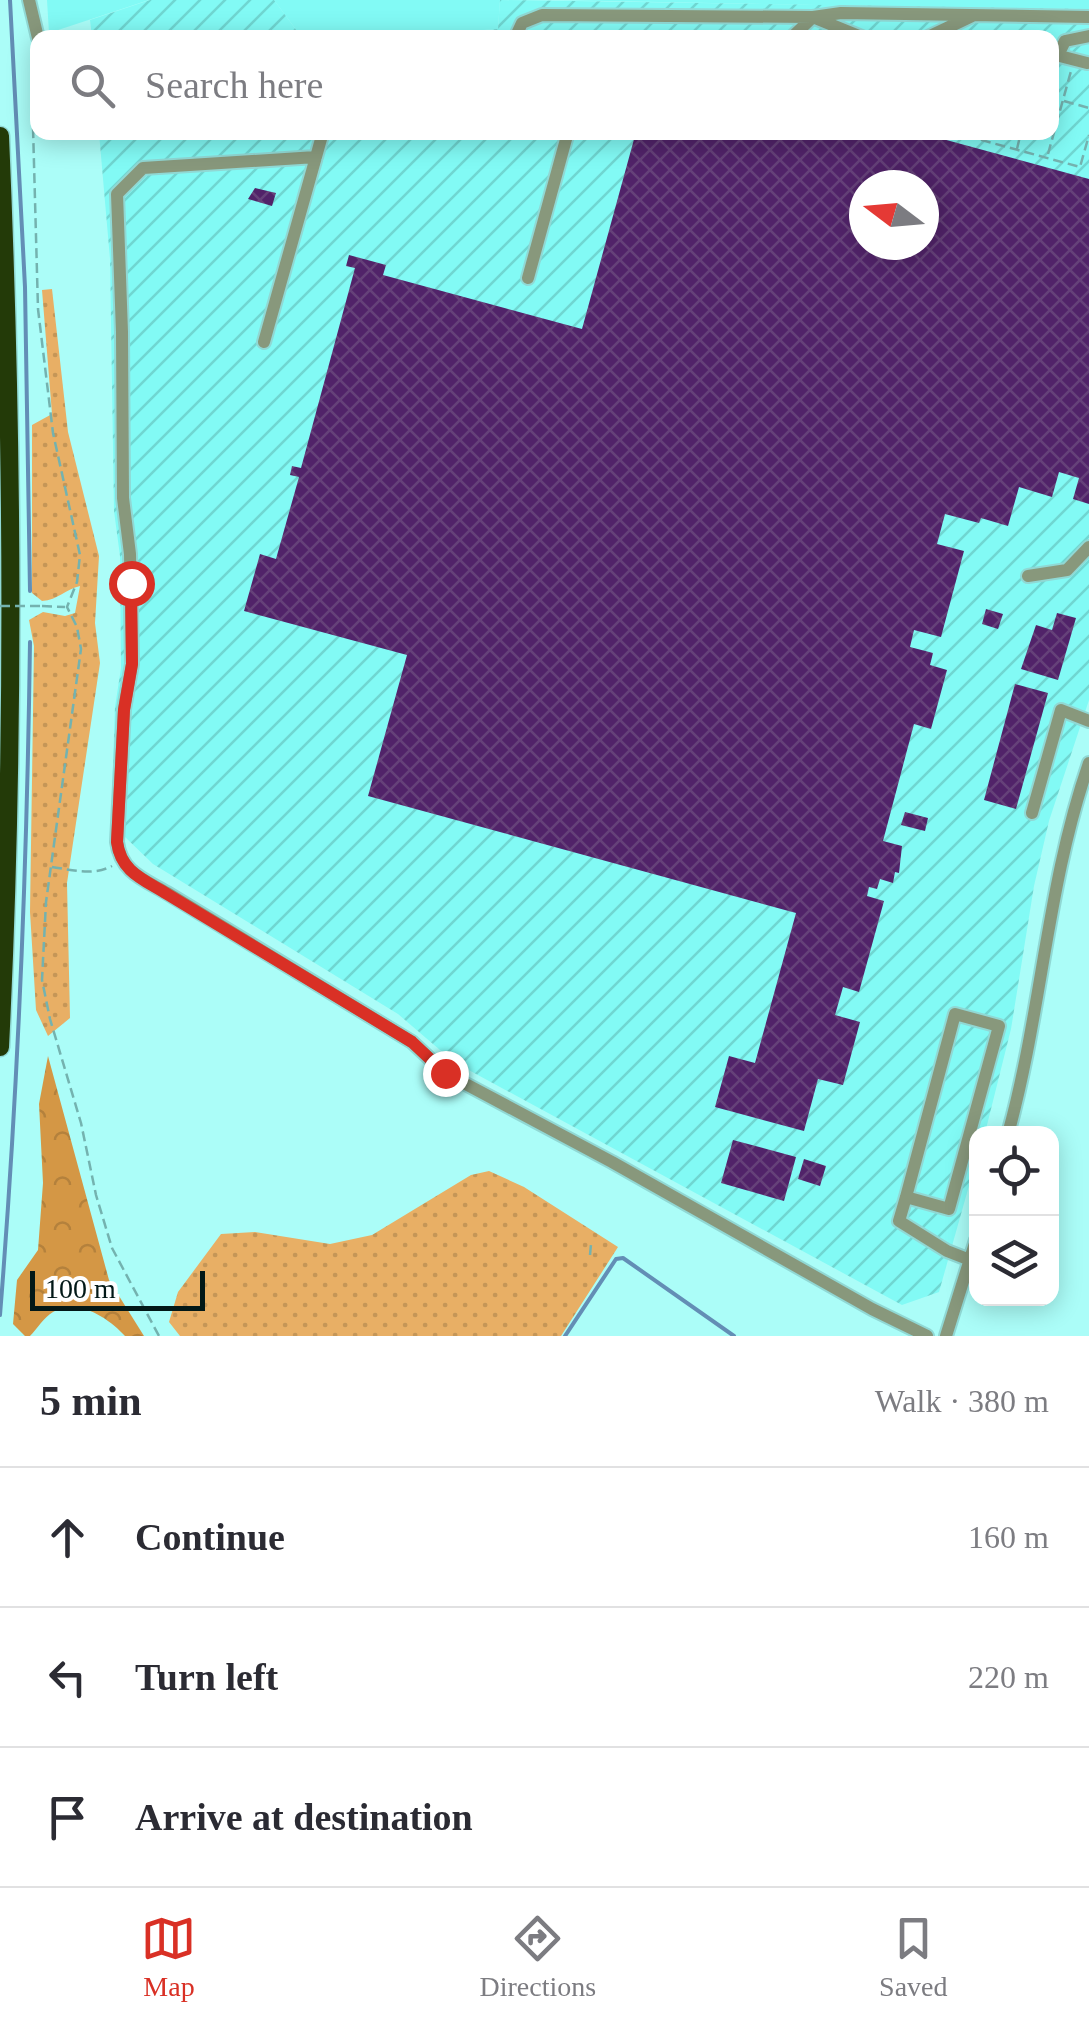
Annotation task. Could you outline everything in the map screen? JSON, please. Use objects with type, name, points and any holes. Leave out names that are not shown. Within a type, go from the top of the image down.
[{"type":"highway","points":[[0,136],[12,589],[8,879],[0,1047]]},
{"type":"street","points":[[29,0],[36,30]]},
{"type":"street","points":[[518,30],[522,23],[542,15],[813,17],[840,12],[1089,17]]},
{"type":"street","points":[[944,30],[974,15]]},
{"type":"street","points":[[799,30],[813,17]]},
{"type":"street","points":[[813,17],[845,30]]},
{"type":"street","points":[[1059,49],[1064,42],[1089,36],[1088,64],[1059,55]]},
{"type":"street","points":[[264,342],[321,140]]},
{"type":"street","points":[[528,278],[566,140]]},
{"type":"street","points":[[316,157],[144,168],[117,194],[123,498],[130,554],[132,664],[124,710],[117,842],[120,859],[167,894],[412,1042],[445,1073],[927,1336]]},
{"type":"street","points":[[1028,576],[1068,570],[1089,547]]},
{"type":"street","points":[[1032,813],[1061,710],[1089,720]]},
{"type":"street","points":[[1010,1126],[1032,1037],[1064,844],[1089,762]]},
{"type":"street","points":[[906,1197],[949,1209],[1000,1026],[955,1014],[899,1221],[969,1259]]},
{"type":"street","points":[[946,1336],[969,1263]]},
{"type":"path","points":[[1059,115],[1071,70]]},
{"type":"path","points":[[1063,101],[1089,108]]},
{"type":"path","points":[[981,140],[1080,167],[1088,139]]},
{"type":"path","points":[[33,140],[38,309],[52,433],[80,554],[78,582],[67,607]]},
{"type":"path","points":[[1017,150],[1020,140]]},
{"type":"path","points":[[1048,154],[1052,140]]},
{"type":"path","points":[[0,606],[67,607]]},
{"type":"path","points":[[67,607],[77,627],[81,649],[46,902],[42,980],[112,1248],[160,1336]]},
{"type":"path","points":[[51,866],[100,872],[120,859]]},
{"type":"path","points":[[590,1254],[591,1244]]},
{"type":"shaded area","points":[[47,0],[149,0],[58,30],[49,30]]},
{"type":"shaded area","points":[[150,0],[274,0],[296,30],[91,30],[90,20]]},
{"type":"shaded area","points":[[274,0],[500,0],[498,29],[296,30]]},
{"type":"shaded area","points":[[500,0],[1089,9],[1089,700],[1049,821],[1034,886],[1011,1029],[987,1126],[969,1126],[969,1186],[939,1292],[902,1305],[454,1062],[398,1014],[153,864],[125,837],[125,824],[111,822],[115,707],[121,668],[120,556],[114,511],[110,259],[100,140],[1059,140],[1059,30],[481,30],[498,29]]},
{"type":"shaded area","points":[[555,0],[1089,0],[1089,9],[927,7]]},
{"type":"shaded area","points":[[52,289],[68,432],[99,556],[95,623],[100,663],[67,883],[70,1018],[48,1036],[36,1010],[30,912],[34,646],[29,620],[43,612],[65,616],[75,613],[80,586],[42,601],[32,593],[32,425],[52,414],[42,290]]},
{"type":"shaded area","points":[[489,1171],[524,1187],[618,1247],[561,1336],[180,1336],[169,1322],[178,1292],[221,1234],[255,1232],[330,1244],[372,1235],[471,1175]]},
{"type":"green space","points":[[48,1056],[109,1280],[144,1336],[125,1336],[102,1317],[72,1307],[50,1314],[30,1336],[13,1324],[17,1280],[38,1250],[43,1183],[39,1104]]},
{"type":"building","points":[[634,140],[946,140],[1089,179],[1089,504],[1073,499],[1079,478],[1059,472],[1052,497],[1019,487],[1008,526],[945,514],[937,544],[964,551],[941,637],[914,630],[910,647],[933,653],[930,665],[947,670],[931,729],[914,724],[883,841],[902,846],[899,873],[895,872],[893,883],[880,879],[877,889],[869,887],[867,896],[884,901],[859,992],[843,987],[835,1015],[860,1022],[843,1085],[818,1079],[804,1131],[715,1107],[729,1056],[755,1063],[796,913],[368,796],[407,655],[244,611],[260,554],[276,559],[299,477],[290,475],[292,466],[301,468],[355,268],[346,266],[349,255],[386,265],[383,275],[582,329]]},
{"type":"building","points":[[255,188],[276,193],[272,206],[248,199]]},
{"type":"building","points":[[986,609],[1003,614],[998,629],[982,624]]},
{"type":"building","points":[[1057,613],[1076,618],[1058,680],[1021,669],[1036,625],[1052,630]]},
{"type":"building","points":[[1015,684],[1048,693],[1016,809],[984,800]]},
{"type":"building","points":[[905,812],[928,818],[925,831],[901,825]]},
{"type":"building","points":[[733,1140],[796,1157],[784,1201],[721,1183]]},
{"type":"building","points":[[804,1159],[826,1166],[820,1186],[798,1179]]},
{"type":"waterway","points":[[10,0],[25,287],[30,591]]},
{"type":"waterway","points":[[0,1315],[21,979],[30,642]]},
{"type":"waterway","points":[[565,1336],[616,1259],[623,1258],[734,1336]]},
{"type":"route","points":[[131,583],[132,664],[124,710],[117,842],[120,859],[167,894],[412,1042],[445,1073]]}]
